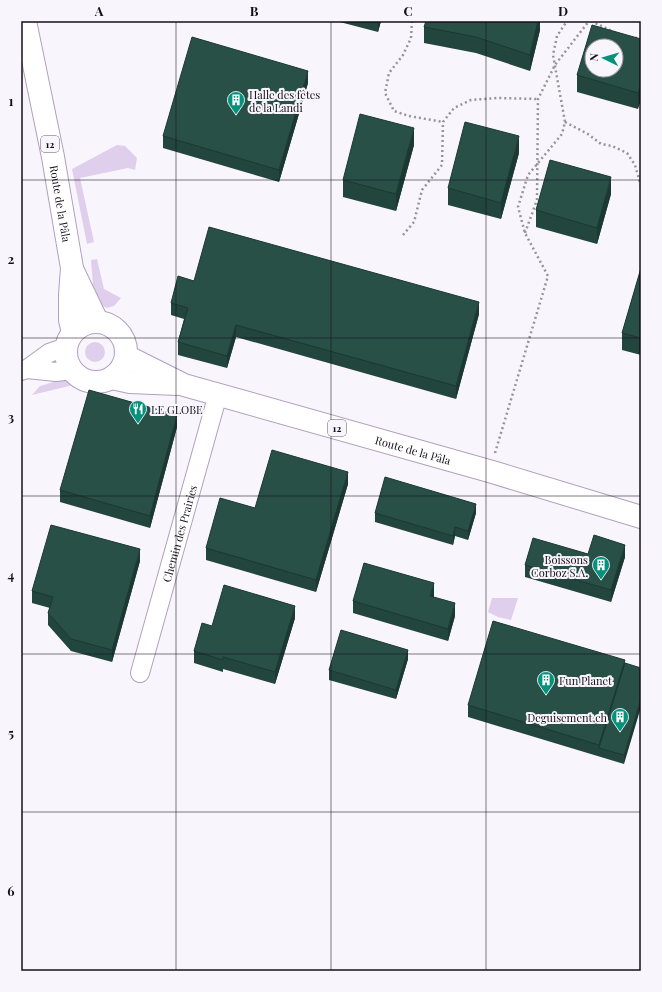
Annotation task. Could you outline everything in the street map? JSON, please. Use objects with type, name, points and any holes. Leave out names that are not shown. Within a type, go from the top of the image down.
[{"type":"main road","name":"Route de la Pâla","points":[[25,21],[53,157],[72,268],[69,339],[66,359],[71,370],[78,376],[87,381],[99,382],[112,378],[130,382],[184,385],[489,471],[641,517]]},
{"type":"main road","name":"Route de la Pâla","points":[[72,268],[97,321]]},
{"type":"main road","points":[[69,339],[80,325],[97,321],[112,326],[120,334],[125,343],[126,356],[120,370],[112,378]]},
{"type":"main road","name":"Route de la Pâla","points":[[126,356],[184,385]]},
{"type":"street","points":[[24,370],[69,339]]},
{"type":"street","points":[[24,370],[56,372],[71,370]]},
{"type":"street","name":"Chemin des Prairies","points":[[140,673],[218,394]]},
{"type":"path","points":[[412,21],[411,38],[403,55],[390,73],[385,93],[394,111],[409,116],[443,122]]},
{"type":"path","points":[[489,471],[548,276],[525,233],[518,207],[528,175],[562,134],[565,122],[553,56],[557,36],[567,21]]},
{"type":"path","points":[[525,233],[537,200],[539,162],[538,99],[555,65],[590,21],[615,32]]},
{"type":"path","points":[[634,38],[641,38]]},
{"type":"path","points":[[403,235],[414,222],[422,190],[442,165],[443,122],[454,108],[471,100],[497,98],[538,99]]},
{"type":"path","points":[[565,122],[588,134],[601,144],[612,146],[627,153],[635,165],[641,186]]},
{"type":"shaded area","points":[[117,145],[125,146],[137,158],[135,170],[128,168],[80,178],[94,242],[87,244],[72,169]]},
{"type":"shaded area","points":[[97,259],[104,289],[121,298],[114,306],[107,308],[101,305],[93,285],[91,260]]},
{"type":"shaded area","points":[[95,342],[102,345],[105,352],[102,359],[95,362],[88,359],[85,352],[88,345]]},
{"type":"shaded area","points":[[67,378],[77,384],[32,395],[40,386]]},
{"type":"shaded area","points":[[492,598],[518,598],[511,620],[498,617],[488,612]]},
{"type":"building","points":[[426,21],[538,21],[530,55],[476,37],[424,27]]},
{"type":"building","points":[[592,25],[641,39],[641,83],[638,93],[587,78],[624,78],[624,38],[588,38]]},
{"type":"building","name":"Halle des fêtes de la Landi","points":[[192,37],[308,71],[279,170],[163,136]]},
{"type":"building","points":[[584,52],[584,77],[577,75]]},
{"type":"building","points":[[360,114],[414,128],[396,194],[343,180]]},
{"type":"building","points":[[465,122],[519,136],[501,203],[448,188]]},
{"type":"building","points":[[550,160],[611,177],[597,228],[536,210]]},
{"type":"building","points":[[209,227],[479,302],[456,386],[236,325],[227,356],[178,342],[188,308],[171,303],[178,276],[194,281]]},
{"type":"building","points":[[641,268],[641,338],[622,333]]},
{"type":"building","points":[[89,390],[177,415],[150,516],[60,490]]},
{"type":"building","points":[[272,450],[348,472],[316,580],[206,548],[220,498],[255,508]]},
{"type":"building","points":[[385,477],[476,504],[468,531],[455,527],[453,536],[375,513]]},
{"type":"building","points":[[51,525],[140,549],[112,650],[71,639],[48,613],[53,597],[32,591]]},
{"type":"building","points":[[594,535],[625,545],[611,590],[525,565],[533,538],[588,554]]},
{"type":"building","points":[[364,563],[434,583],[430,596],[455,603],[448,629],[353,601]]},
{"type":"building","points":[[224,585],[295,606],[275,672],[223,657],[223,660],[194,651],[202,623],[212,626]]},
{"type":"building","name":"Fun Planet","points":[[493,621],[625,660],[599,745],[468,705]]},
{"type":"building","points":[[341,630],[408,650],[396,690],[329,670]]},
{"type":"building","name":"Deguisement.ch","points":[[625,663],[641,668],[641,698],[624,755],[599,748]]},
{"type":"place","name":"Halle des fêtes de la Landi","points":[[236,115]]},
{"type":"place","name":"LE GLOBE","points":[[138,424]]},
{"type":"place","name":"Boissons Corboz S.A.","points":[[601,580]]},
{"type":"place","name":"Fun Planet","points":[[546,695]]},
{"type":"place","name":"Deguisement.ch","points":[[620,732]]}]
